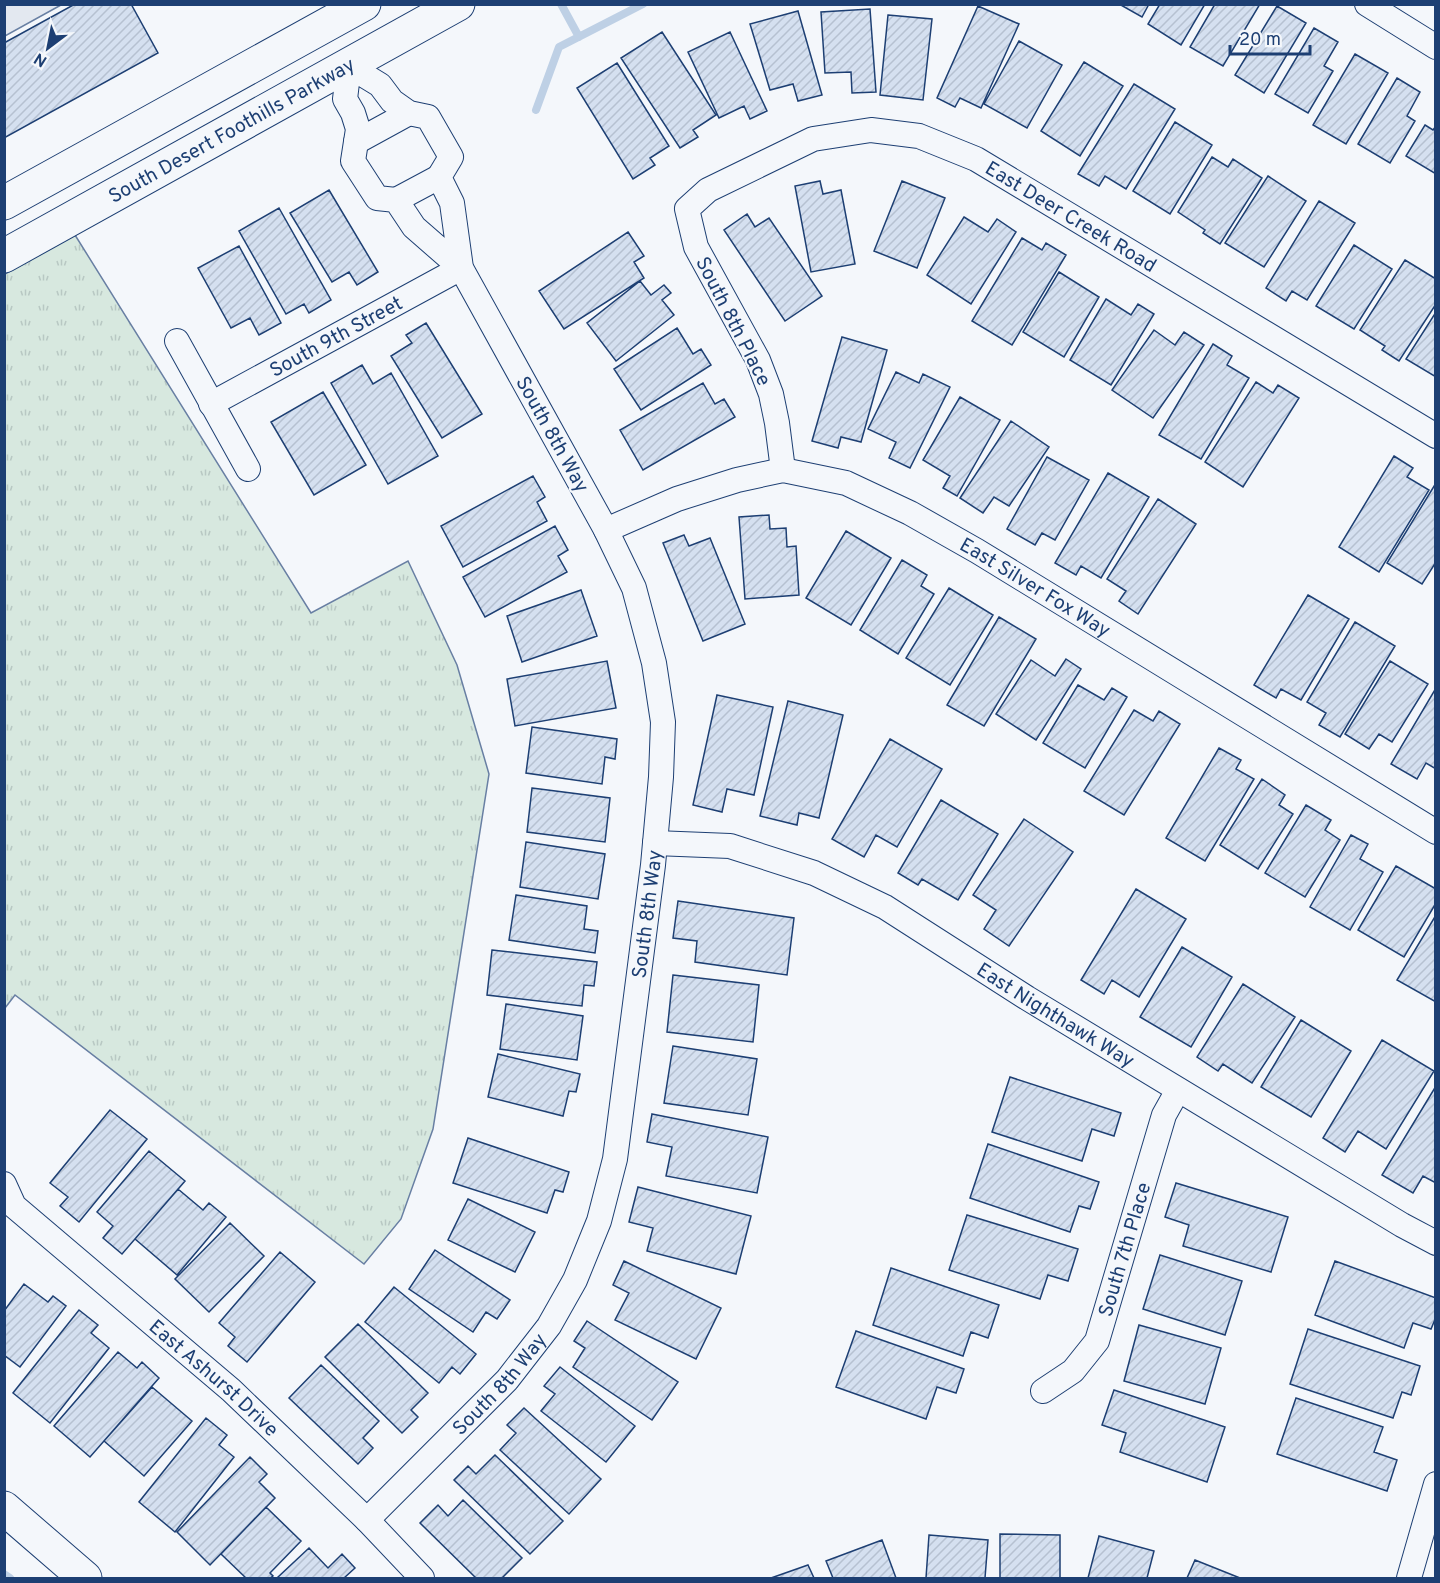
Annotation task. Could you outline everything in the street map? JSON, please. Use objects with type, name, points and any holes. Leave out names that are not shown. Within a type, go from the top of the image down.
[{"type":"street","points":[[4,203],[364,4]]},
{"type":"street","name":"South Desert Foothills Parkway","points":[[4,256],[458,4]]},
{"type":"street","points":[[1367,4],[1436,46]]},
{"type":"street","points":[[349,66],[380,85],[392,101],[409,113],[428,117],[451,157],[440,177],[396,201]]},
{"type":"street","name":"South 8th Way","points":[[349,66],[345,99],[358,129],[353,161],[377,198],[396,201],[414,227],[460,268],[606,530],[634,588],[654,663],[663,722],[655,843],[615,1160],[599,1221],[575,1280],[549,1326],[507,1380],[368,1520]]},
{"type":"street","points":[[356,142],[409,113]]},
{"type":"street","name":"East Deer Creek Road","points":[[687,209],[708,190],[813,139],[871,130],[919,136],[976,159],[1436,436]]},
{"type":"street","name":"South 8th Way","points":[[440,177],[452,203],[460,268]]},
{"type":"street","name":"South 8th Place","points":[[687,209],[696,247],[762,368],[771,394],[777,423],[783,470]]},
{"type":"street","name":"South 9th Street","points":[[211,404],[460,268]]},
{"type":"street","points":[[177,341],[248,469]]},
{"type":"street","name":"East Silver Fox Way","points":[[606,530],[677,499],[737,480],[783,470],[846,483],[910,513],[977,551],[1436,832]]},
{"type":"street","name":"East Nighthawk Way","points":[[655,843],[730,846],[814,873],[885,907],[1027,998],[1402,1225],[1436,1243]]},
{"type":"street","name":"South 7th Place","points":[[1043,1391],[1073,1371],[1097,1341],[1164,1115],[1178,1090]]},
{"type":"street","name":"East Ashurst Drive","points":[[4,1184],[14,1206],[231,1390],[368,1520],[423,1578]]},
{"type":"street","points":[[1409,1578],[1436,1484]]},
{"type":"street","points":[[4,1508],[85,1578]]},
{"type":"green space","points":[[75,235],[311,613],[408,561],[457,665],[489,774],[433,1129],[401,1219],[364,1264],[15,995],[5,1008],[5,274]]},
{"type":"shaded area","points":[[5,4],[61,4],[61,5],[5,36]]},
{"type":"building","points":[[75,4],[131,4],[158,53],[4,138],[4,43]]},
{"type":"building","points":[[1119,4],[1149,4],[1142,17]]},
{"type":"building","points":[[1160,4],[1205,4],[1181,45],[1148,24]]},
{"type":"building","points":[[1215,4],[1260,4],[1223,66],[1190,47]]},
{"type":"building","points":[[978,6],[1019,24],[981,108],[960,98],[955,107],[937,98]]},
{"type":"building","points":[[1277,6],[1306,23],[1264,93],[1235,75]]},
{"type":"building","points":[[870,9],[876,92],[852,93],[851,72],[825,73],[821,12]]},
{"type":"building","points":[[798,11],[822,95],[798,101],[793,84],[770,90],[750,24]]},
{"type":"building","points":[[888,15],[932,19],[923,100],[880,95]]},
{"type":"building","points":[[1314,28],[1338,42],[1324,66],[1333,71],[1308,113],[1275,94]]},
{"type":"building","points":[[662,32],[716,115],[693,130],[698,137],[680,148],[621,58]]},
{"type":"building","points":[[730,32],[767,111],[750,119],[744,106],[719,118],[688,52]]},
{"type":"building","points":[[1019,41],[1062,65],[1027,128],[984,104]]},
{"type":"building","points":[[1355,54],[1388,73],[1346,144],[1313,125]]},
{"type":"building","points":[[1084,62],[1123,86],[1080,156],[1041,131]]},
{"type":"building","points":[[617,63],[669,146],[650,158],[655,165],[633,179],[577,88]]},
{"type":"building","points":[[1397,78],[1420,92],[1407,116],[1415,121],[1390,163],[1358,144]]},
{"type":"building","points":[[1134,84],[1175,109],[1126,189],[1105,176],[1099,186],[1078,174]]},
{"type":"building","points":[[1175,122],[1212,145],[1170,214],[1133,191]]},
{"type":"building","points":[[1425,125],[1433,130],[1436,126],[1436,174],[1406,156]]},
{"type":"building","points":[[1212,157],[1228,167],[1233,159],[1262,178],[1220,244],[1203,233],[1205,230],[1178,212]]},
{"type":"building","points":[[1268,176],[1306,201],[1264,267],[1225,243]]},
{"type":"building","points":[[820,181],[823,194],[841,190],[855,264],[811,272],[795,186]]},
{"type":"building","points":[[902,181],[945,198],[917,268],[874,251]]},
{"type":"building","points":[[329,190],[378,272],[357,285],[349,272],[332,282],[290,213]]},
{"type":"building","points":[[1319,201],[1355,223],[1307,300],[1292,291],[1286,301],[1266,288]]},
{"type":"building","points":[[279,208],[331,300],[309,313],[304,304],[286,314],[239,231]]},
{"type":"building","points":[[747,214],[755,227],[769,218],[822,296],[785,321],[724,230]]},
{"type":"building","points":[[964,217],[988,232],[997,219],[1016,232],[971,304],[927,275]]},
{"type":"building","points":[[628,232],[644,256],[634,262],[644,278],[564,329],[539,291]]},
{"type":"building","points":[[1022,238],[1042,250],[1046,243],[1066,255],[1012,345],[972,321]]},
{"type":"building","points":[[1354,245],[1392,269],[1354,329],[1316,306]]},
{"type":"building","points":[[239,246],[281,323],[259,335],[250,318],[231,328],[198,268]]},
{"type":"building","points":[[1405,260],[1436,279],[1436,304],[1399,361],[1382,350],[1385,346],[1360,330]]},
{"type":"building","points":[[1059,272],[1099,297],[1064,357],[1023,332]]},
{"type":"building","points":[[640,281],[651,295],[664,285],[671,293],[662,300],[674,315],[616,361],[587,323]]},
{"type":"building","points":[[1106,299],[1131,315],[1138,304],[1154,314],[1111,385],[1070,360]]},
{"type":"building","points":[[1436,312],[1436,377],[1406,359]]},
{"type":"building","points":[[426,323],[482,414],[442,438],[391,356],[412,343],[406,335]]},
{"type":"building","points":[[677,328],[693,354],[701,349],[711,365],[641,410],[614,369]]},
{"type":"building","points":[[1154,330],[1175,345],[1184,332],[1204,345],[1153,418],[1112,390]]},
{"type":"building","points":[[842,337],[887,350],[861,442],[841,437],[838,448],[812,441]]},
{"type":"building","points":[[1213,344],[1232,356],[1227,365],[1249,378],[1201,459],[1159,435]]},
{"type":"building","points":[[362,365],[373,384],[391,373],[438,456],[388,484],[331,383]]},
{"type":"building","points":[[896,372],[919,383],[923,374],[950,387],[910,468],[889,458],[896,442],[868,429]]},
{"type":"building","points":[[1256,382],[1273,393],[1278,385],[1299,398],[1243,487],[1205,462]]},
{"type":"building","points":[[703,383],[715,404],[724,399],[735,417],[643,470],[620,430]]},
{"type":"building","points":[[323,392],[366,465],[314,495],[271,422]]},
{"type":"building","points":[[960,397],[1000,420],[957,496],[943,488],[950,476],[923,460]]},
{"type":"building","points":[[1011,421],[1049,447],[1009,506],[994,497],[983,513],[960,498]]},
{"type":"building","points":[[1394,456],[1413,468],[1407,477],[1429,490],[1379,572],[1339,547]]},
{"type":"building","points":[[1047,457],[1089,480],[1055,540],[1042,533],[1035,545],[1007,529]]},
{"type":"building","points":[[1108,473],[1149,497],[1101,578],[1081,566],[1076,575],[1055,563]]},
{"type":"building","points":[[533,476],[545,497],[537,502],[547,521],[463,567],[441,526]]},
{"type":"building","points":[[1436,483],[1436,562],[1422,584],[1387,563]]},
{"type":"building","points":[[1158,499],[1196,524],[1138,614],[1119,601],[1126,591],[1107,579]]},
{"type":"building","points":[[769,515],[770,529],[786,528],[787,547],[796,546],[799,595],[745,599],[739,517]]},
{"type":"building","points":[[555,526],[568,550],[558,556],[567,572],[485,617],[463,577]]},
{"type":"building","points":[[846,531],[891,558],[851,625],[806,598]]},
{"type":"building","points":[[684,535],[689,546],[710,538],[745,624],[703,641],[663,543]]},
{"type":"building","points":[[902,560],[927,575],[921,586],[934,594],[898,654],[860,630]]},
{"type":"building","points":[[949,588],[993,615],[950,685],[906,658]]},
{"type":"building","points":[[581,590],[597,636],[522,662],[507,616]]},
{"type":"building","points":[[1308,595],[1349,619],[1301,700],[1281,689],[1276,698],[1254,685]]},
{"type":"building","points":[[999,617],[1036,639],[984,726],[947,705]]},
{"type":"building","points":[[1355,622],[1395,646],[1340,737],[1319,725],[1326,713],[1307,702]]},
{"type":"building","points":[[1066,659],[1081,669],[1036,740],[996,714],[1031,660],[1055,676]]},
{"type":"building","points":[[607,661],[616,708],[515,726],[507,679]]},
{"type":"building","points":[[1390,661],[1428,684],[1392,742],[1379,734],[1369,749],[1345,734]]},
{"type":"building","points":[[1078,685],[1104,700],[1112,688],[1127,697],[1085,768],[1043,743]]},
{"type":"building","points":[[1436,688],[1436,769],[1426,763],[1417,779],[1391,764]]},
{"type":"building","points":[[717,695],[773,707],[754,795],[727,789],[722,812],[693,805]]},
{"type":"building","points":[[788,701],[843,715],[819,818],[799,813],[797,825],[760,816]]},
{"type":"building","points":[[1134,710],[1153,721],[1159,711],[1180,724],[1124,815],[1084,791]]},
{"type":"building","points":[[532,727],[617,739],[615,759],[605,757],[602,784],[526,773]]},
{"type":"building","points":[[890,739],[942,769],[897,847],[876,835],[864,857],[832,839]]},
{"type":"building","points":[[1219,748],[1241,760],[1236,769],[1254,779],[1205,861],[1166,838]]},
{"type":"building","points":[[1262,779],[1285,795],[1279,805],[1293,814],[1258,869],[1220,845]]},
{"type":"building","points":[[532,788],[610,798],[605,842],[527,832]]},
{"type":"building","points":[[941,800],[998,834],[958,900],[922,879],[918,885],[898,873]]},
{"type":"building","points":[[1306,805],[1331,820],[1325,830],[1340,840],[1305,897],[1265,873]]},
{"type":"building","points":[[1024,819],[1073,852],[1009,946],[984,929],[996,910],[973,895]]},
{"type":"building","points":[[1351,835],[1368,844],[1360,859],[1383,872],[1350,930],[1310,907]]},
{"type":"building","points":[[526,842],[605,854],[598,899],[520,887]]},
{"type":"building","points":[[1396,866],[1436,889],[1436,903],[1404,957],[1358,930]]},
{"type":"building","points":[[1136,889],[1186,919],[1139,997],[1112,980],[1104,994],[1081,980]]},
{"type":"building","points":[[516,895],[587,906],[584,929],[598,931],[595,953],[509,940]]},
{"type":"building","points":[[678,901],[794,918],[787,975],[695,962],[697,941],[673,938]]},
{"type":"building","points":[[1436,915],[1436,1002],[1397,980]]},
{"type":"building","points":[[1182,947],[1232,977],[1191,1047],[1140,1017]]},
{"type":"building","points":[[492,950],[597,962],[594,986],[584,985],[582,1006],[487,995]]},
{"type":"building","points":[[673,975],[759,985],[753,1042],[667,1032]]},
{"type":"building","points":[[1243,984],[1295,1017],[1252,1083],[1223,1064],[1218,1071],[1197,1057]]},
{"type":"building","points":[[506,1004],[583,1016],[577,1060],[500,1049]]},
{"type":"building","points":[[1301,1020],[1351,1051],[1311,1117],[1261,1087]]},
{"type":"building","points":[[1382,1040],[1434,1071],[1386,1149],[1358,1131],[1345,1152],[1323,1138]]},
{"type":"building","points":[[673,1046],[757,1059],[748,1115],[664,1103]]},
{"type":"building","points":[[498,1054],[580,1074],[576,1092],[569,1091],[563,1116],[488,1097]]},
{"type":"building","points":[[1010,1077],[1121,1113],[1114,1136],[1092,1129],[1082,1161],[992,1132]]},
{"type":"building","points":[[1436,1086],[1436,1183],[1423,1176],[1413,1193],[1382,1175]]},
{"type":"building","points":[[110,1110],[147,1139],[79,1222],[60,1206],[68,1197],[50,1183]]},
{"type":"building","points":[[652,1114],[768,1137],[757,1193],[666,1176],[672,1147],[647,1142]]},
{"type":"building","points":[[468,1138],[569,1172],[563,1192],[555,1190],[547,1213],[453,1183]]},
{"type":"building","points":[[988,1144],[1099,1182],[1090,1209],[1079,1206],[1070,1232],[970,1198]]},
{"type":"building","points":[[149,1151],[185,1181],[122,1254],[103,1238],[113,1226],[97,1212]]},
{"type":"building","points":[[1176,1183],[1288,1217],[1271,1272],[1183,1246],[1189,1225],[1165,1217]]},
{"type":"building","points":[[638,1187],[751,1216],[736,1274],[647,1251],[653,1228],[629,1222]]},
{"type":"building","points":[[178,1189],[203,1210],[209,1203],[226,1217],[177,1275],[135,1239]]},
{"type":"building","points":[[468,1199],[535,1232],[515,1272],[448,1240]]},
{"type":"building","points":[[967,1215],[1078,1249],[1068,1281],[1048,1275],[1040,1299],[949,1270]]},
{"type":"building","points":[[230,1223],[264,1256],[209,1312],[175,1279]]},
{"type":"building","points":[[435,1250],[510,1300],[497,1319],[486,1312],[473,1332],[409,1289]]},
{"type":"building","points":[[280,1252],[315,1282],[247,1362],[228,1346],[235,1337],[219,1323]]},
{"type":"building","points":[[1160,1255],[1242,1281],[1225,1335],[1143,1309]]},
{"type":"building","points":[[624,1261],[721,1308],[696,1359],[615,1320],[629,1293],[613,1285]]},
{"type":"building","points":[[1335,1261],[1436,1298],[1436,1317],[1431,1329],[1413,1323],[1404,1348],[1315,1315]]},
{"type":"building","points":[[891,1268],[999,1305],[988,1338],[971,1332],[963,1356],[873,1325]]},
{"type":"building","points":[[24,1284],[48,1302],[53,1296],[66,1306],[20,1367],[4,1355],[4,1311]]},
{"type":"building","points":[[394,1287],[476,1354],[460,1374],[452,1367],[439,1383],[365,1322]]},
{"type":"building","points":[[79,1310],[98,1325],[91,1333],[109,1348],[50,1423],[13,1393]]},
{"type":"building","points":[[587,1321],[678,1382],[652,1420],[573,1367],[585,1348],[574,1341]]},
{"type":"building","points":[[358,1324],[428,1393],[411,1410],[418,1417],[402,1433],[325,1357]]},
{"type":"building","points":[[1139,1325],[1221,1348],[1205,1404],[1124,1381]]},
{"type":"building","points":[[1308,1329],[1420,1366],[1411,1395],[1402,1392],[1393,1418],[1290,1384]]},
{"type":"building","points":[[856,1331],[964,1369],[956,1393],[937,1387],[926,1419],[836,1387]]},
{"type":"building","points":[[118,1352],[137,1368],[142,1362],[159,1378],[90,1457],[54,1426]]},
{"type":"building","points":[[321,1365],[379,1421],[363,1438],[373,1448],[358,1464],[289,1398]]},
{"type":"building","points":[[560,1367],[635,1426],[606,1462],[541,1411],[555,1394],[544,1386]]},
{"type":"building","points":[[152,1387],[192,1421],[144,1476],[104,1441]]},
{"type":"building","points":[[1114,1390],[1225,1427],[1207,1482],[1120,1452],[1126,1433],[1102,1425]]},
{"type":"building","points":[[1296,1398],[1383,1427],[1374,1452],[1397,1460],[1387,1491],[1277,1454]]},
{"type":"building","points":[[524,1408],[601,1479],[569,1514],[500,1450],[516,1433],[507,1425]]},
{"type":"building","points":[[206,1418],[227,1435],[219,1445],[234,1457],[175,1532],[139,1502]]},
{"type":"building","points":[[495,1455],[563,1521],[530,1554],[454,1480],[468,1466],[476,1474]]},
{"type":"building","points":[[250,1457],[267,1474],[259,1482],[275,1498],[210,1565],[177,1532]]},
{"type":"building","points":[[463,1500],[522,1558],[502,1578],[476,1578],[420,1523],[438,1505],[448,1516]]},
{"type":"building","points":[[266,1507],[301,1541],[270,1573],[273,1576],[246,1578],[221,1554]]},
{"type":"building","points":[[1000,1534],[1060,1535],[1060,1578],[1000,1578]]},
{"type":"building","points":[[929,1535],[988,1540],[985,1578],[926,1578]]},
{"type":"building","points":[[1099,1536],[1154,1551],[1147,1578],[1088,1578]]},
{"type":"building","points":[[882,1540],[896,1578],[833,1578],[826,1561]]},
{"type":"building","points":[[309,1548],[328,1568],[342,1554],[355,1568],[344,1578],[277,1578]]},
{"type":"building","points":[[1195,1560],[1240,1578],[1187,1578]]},
{"type":"building","points":[[808,1565],[814,1578],[771,1578]]},
{"type":"waterway","points":[[561,4],[579,37]]},
{"type":"waterway","points":[[536,110],[559,47],[643,4]]},
{"type":"waterway","points":[[4,1574],[10,1578]]}]
